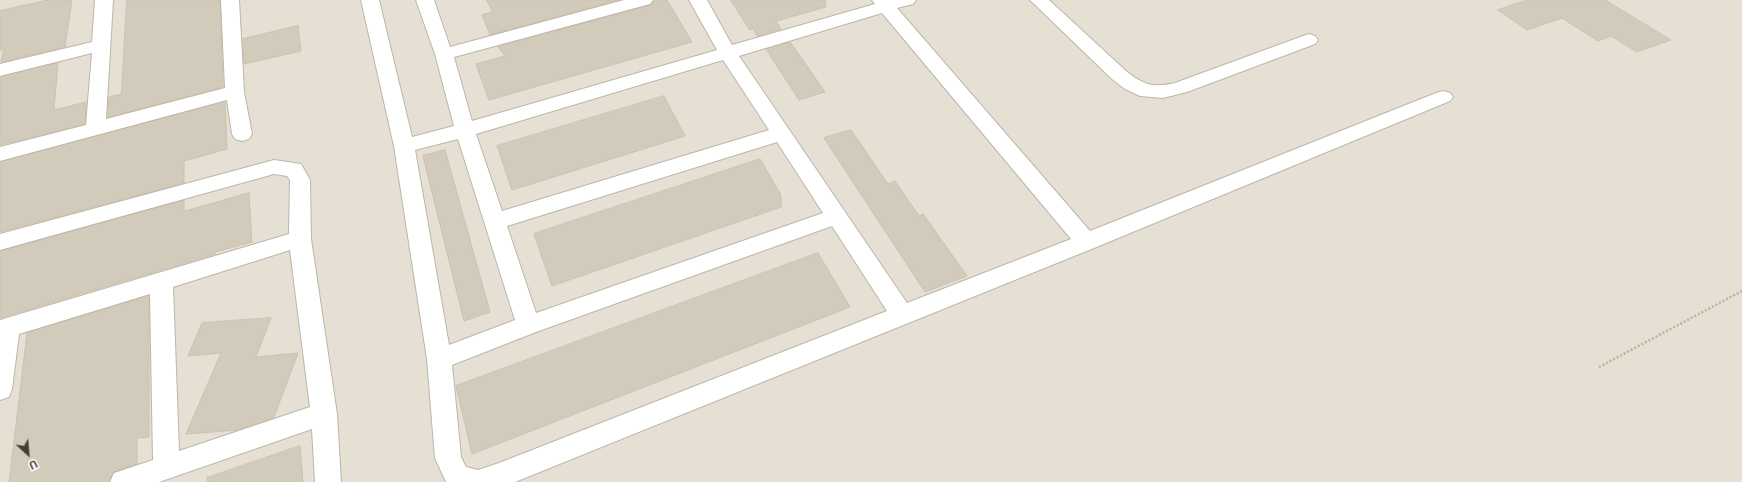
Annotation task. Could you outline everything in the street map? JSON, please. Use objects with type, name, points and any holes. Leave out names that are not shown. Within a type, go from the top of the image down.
[{"type":"street","points":[[96,127],[104,0]]},
{"type":"street","points":[[230,0],[235,92],[242,134]]},
{"type":"street","points":[[370,0],[404,146],[439,359],[448,458],[457,476],[464,482],[478,482],[501,475],[1086,242],[1443,97]]},
{"type":"street","points":[[425,0],[444,54],[465,130],[496,221],[528,325]]},
{"type":"street","points":[[444,54],[644,0]]},
{"type":"street","points":[[698,0],[727,52],[902,314]]},
{"type":"street","points":[[404,146],[465,130],[727,52],[884,3],[906,0]]},
{"type":"street","points":[[1039,0],[1119,75],[1147,92],[1163,92],[1180,88],[1309,40]]},
{"type":"street","points":[[884,3],[1086,242]]},
{"type":"street","points":[[0,70],[101,45]]},
{"type":"street","points":[[0,154],[96,127],[235,92]]},
{"type":"street","points":[[496,221],[782,133]]},
{"type":"street","points":[[0,242],[274,167],[294,169],[300,180],[300,239],[324,414],[328,482]]},
{"type":"street","points":[[439,359],[528,325],[837,216]]},
{"type":"street","points":[[0,389],[4,329],[161,280],[300,239]]},
{"type":"street","points":[[161,280],[166,467]]},
{"type":"street","points":[[123,482],[324,414]]},
{"type":"path","points":[[1599,367],[1742,291]]},
{"type":"shaded area","points":[[0,0],[1742,0],[1742,482],[0,482]]},
{"type":"building","points":[[48,0],[72,0],[65,47],[1,62],[4,49],[0,50],[0,11]]},
{"type":"building","points":[[127,0],[220,0],[223,87],[108,117],[109,97],[121,94]]},
{"type":"building","points":[[487,0],[618,0],[490,35],[482,15],[492,12]]},
{"type":"building","points":[[654,0],[667,0],[692,42],[489,100],[476,64],[505,56],[498,47],[650,5]]},
{"type":"building","points":[[731,0],[825,0],[826,7],[776,21],[781,29],[757,36],[753,29],[750,30]]},
{"type":"building","points":[[1527,0],[1605,0],[1671,40],[1637,52],[1611,36],[1598,41],[1562,18],[1527,30],[1498,10]]},
{"type":"building","points":[[298,26],[301,51],[244,64],[243,39]]},
{"type":"building","points":[[790,42],[825,92],[799,100],[766,49]]},
{"type":"building","points":[[58,63],[54,110],[86,102],[85,124],[0,145],[0,77]]},
{"type":"building","points":[[664,96],[685,136],[512,190],[497,146]]},
{"type":"building","points":[[225,102],[227,149],[184,161],[184,183],[0,232],[0,162]]},
{"type":"building","points":[[851,130],[888,184],[895,181],[919,216],[923,214],[967,276],[925,292],[824,138]]},
{"type":"building","points":[[445,150],[490,312],[464,321],[423,156]]},
{"type":"building","points":[[760,159],[781,195],[781,207],[552,286],[534,234]]},
{"type":"building","points":[[249,193],[252,242],[0,318],[0,251],[184,200],[184,211]]},
{"type":"building","points":[[818,253],[850,307],[472,454],[456,386]]},
{"type":"building","points":[[149,296],[149,437],[137,438],[137,464],[114,472],[109,482],[9,482],[27,333]]},
{"type":"building","points":[[271,318],[256,357],[298,353],[274,417],[238,430],[186,434],[221,353],[188,356],[202,323]]},
{"type":"building","points":[[300,446],[303,482],[208,482],[207,478]]}]
